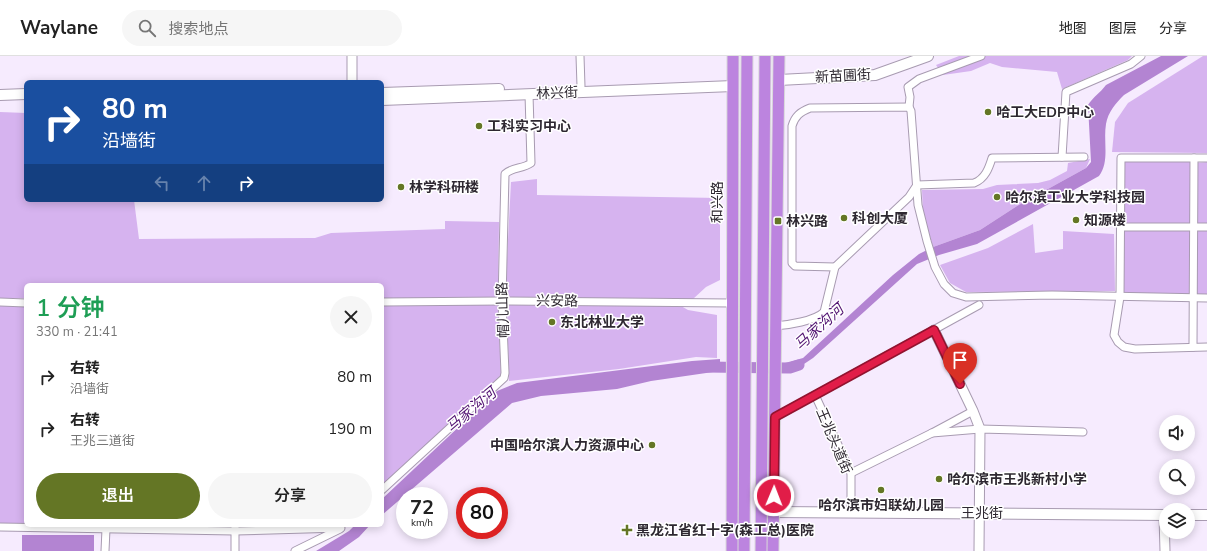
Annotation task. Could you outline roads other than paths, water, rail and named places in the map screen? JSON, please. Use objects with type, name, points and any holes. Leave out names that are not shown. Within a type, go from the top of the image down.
[{"type":"highway","name":"和兴路","points":[[732,512],[731,348],[733,56]]},
{"type":"highway","name":"和兴路","points":[[744,551],[746,56]]},
{"type":"highway","points":[[733,84],[746,56]]},
{"type":"highway","points":[[761,551],[765,56]]},
{"type":"highway","points":[[773,551],[779,56]]},
{"type":"highway","points":[[732,272],[745,218]]},
{"type":"highway","points":[[732,512],[744,539]]},
{"type":"highway","points":[[732,512],[732,551]]},
{"type":"main road","name":"新苗圃街","points":[[779,77],[875,75],[923,56]]},
{"type":"main road","name":"林兴街","points":[[384,93],[580,86],[733,84]]},
{"type":"main road","name":"林兴街","points":[[384,100],[733,84]]},
{"type":"main road","points":[[0,94],[24,94]]},
{"type":"main road","points":[[0,101],[24,101]]},
{"type":"main road","name":"王兆街","points":[[774,512],[979,512],[1159,515]]},
{"type":"main road","points":[[1195,515],[1207,515]]},
{"type":"street","points":[[352,56],[352,80]]},
{"type":"street","points":[[580,56],[580,86]]},
{"type":"street","points":[[981,56],[919,80],[908,88],[918,205],[935,267],[944,284],[953,293],[966,297],[1052,295],[1207,298]]},
{"type":"street","points":[[1062,157],[1066,92],[1131,64],[1141,56]]},
{"type":"street","name":"帽儿山路","points":[[384,488],[504,378],[502,301],[505,174],[508,171],[531,163],[528,94]]},
{"type":"street","points":[[835,267],[795,266],[792,263],[792,126],[795,118],[801,111],[810,108],[909,107]]},
{"type":"street","points":[[917,185],[974,183],[985,175],[992,158],[1084,157]]},
{"type":"street","points":[[1207,158],[1121,158],[1120,297],[1114,335],[1118,342],[1124,347],[1135,349],[1207,347]]},
{"type":"street","points":[[1193,347],[1194,158]]},
{"type":"street","points":[[775,326],[819,318],[824,312],[835,267],[909,197],[917,185]]},
{"type":"street","points":[[1121,227],[1207,227]]},
{"type":"street","name":"兴安路","points":[[384,302],[502,301],[732,304]]},
{"type":"street","points":[[0,302],[24,303]]},
{"type":"street","points":[[775,417],[979,305]]},
{"type":"street","points":[[934,330],[973,411],[980,429],[979,551]]},
{"type":"street","name":"王兆头道街","points":[[814,395],[851,473],[851,512]]},
{"type":"street","points":[[851,473],[973,411]]},
{"type":"street","points":[[932,433],[980,429],[1083,432]]},
{"type":"street","points":[[0,527],[106,529],[343,527]]},
{"type":"street","points":[[295,551],[343,527]]},
{"type":"street","points":[[235,528],[235,551]]},
{"type":"street","points":[[105,551],[106,529]]},
{"type":"street","points":[[1165,539],[1165,551]]},
{"type":"waterway","name":"马家沟河","points":[[705,367],[790,368],[799,365]]},
{"type":"place","name":"哈工大EDP中心","points":[[988,112]]},
{"type":"place","name":"工科实习中心","points":[[479,126]]},
{"type":"place","name":"林学科研楼","points":[[401,187]]},
{"type":"place","name":"哈尔滨工业大学科技园","points":[[997,197]]},
{"type":"place","name":"科创大厦","points":[[844,218]]},
{"type":"place","name":"知源楼","points":[[1076,220]]},
{"type":"place","name":"林兴路","points":[[778,221]]},
{"type":"place","name":"东北林业大学","points":[[552,322]]},
{"type":"place","name":"中国哈尔滨人力资源中心","points":[[652,445]]},
{"type":"place","name":"哈尔滨市王兆新村小学","points":[[939,479]]},
{"type":"place","name":"哈尔滨市妇联幼儿园","points":[[881,490]]},
{"type":"place","name":"黑龙江省红十字(森工总)医院","points":[[627,530]]}]
